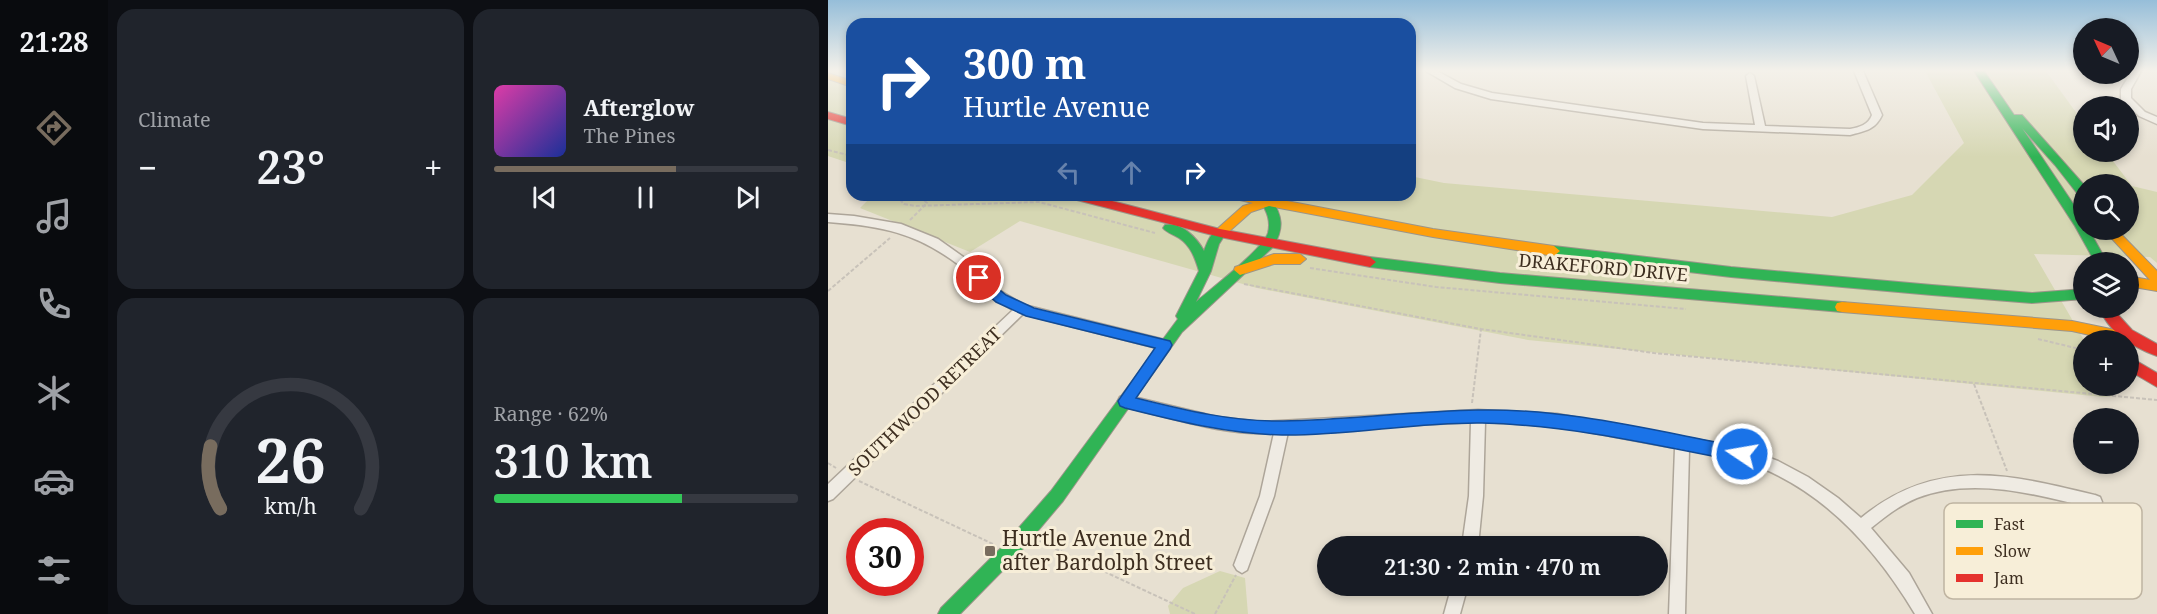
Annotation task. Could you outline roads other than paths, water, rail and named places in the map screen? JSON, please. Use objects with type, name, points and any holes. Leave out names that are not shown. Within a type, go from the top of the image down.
[{"type":"main road","points":[[1998,100],[2080,224],[2095,252]]},
{"type":"main road","points":[[2003,100],[2073,179]]},
{"type":"main road","points":[[828,115],[846,121]]},
{"type":"main road","name":"DRAKEFORD DRIVE","points":[[1095,201],[1269,244],[1387,265],[1500,278],[1998,319],[2072,326],[2089,330]]},
{"type":"main road","name":"DRAKEFORD DRIVE","points":[[1263,201],[1519,248],[1701,270],[2032,298],[2073,295]]},
{"type":"main road","points":[[947,614],[1057,495],[1125,401],[1177,328],[1204,272],[1213,243],[1220,233],[1247,209],[1267,202],[1278,222],[1269,244],[1177,328]]},
{"type":"main road","points":[[1113,206],[1126,216],[1181,232],[1196,244],[1202,256],[1204,272]]},
{"type":"main road","points":[[2119,240],[2157,279]]},
{"type":"main road","points":[[1240,270],[1258,262],[1289,257],[1353,267],[1387,265]]},
{"type":"main road","points":[[2139,283],[2157,286]]},
{"type":"main road","points":[[2112,318],[2121,330]]},
{"type":"main road","points":[[1998,319],[2017,328],[2073,338]]},
{"type":"main road","points":[[2139,342],[2157,350]]},
{"type":"main road","points":[[2139,344],[2157,360]]},
{"type":"main road","points":[[2139,369],[2157,381]]},
{"type":"street","points":[[1517,100],[1673,122],[1761,129],[1850,132],[1867,128],[1874,122],[1877,115],[1870,100]]},
{"type":"street","points":[[1755,100],[1761,129]]},
{"type":"street","points":[[2127,100],[2142,114],[2157,121]]},
{"type":"street","points":[[828,218],[901,228],[945,249],[965,264],[993,292],[1021,309],[1165,345]]},
{"type":"street","name":"SOUTHWOOD RETREAT","points":[[828,494],[1021,309]]},
{"type":"street","points":[[1125,401],[1217,423],[1282,428],[1474,416],[1557,420],[1742,454],[1773,466],[1823,496],[1861,527],[1903,579],[1924,614]]},
{"type":"street","points":[[1471,536],[1476,496],[1474,416]]},
{"type":"street","points":[[1242,565],[1268,496],[1282,428]]},
{"type":"street","points":[[1677,614],[1682,442]]},
{"type":"street","points":[[1861,527],[1893,502],[1920,490],[1967,482],[2037,487],[2095,502]]},
{"type":"street","points":[[1452,614],[1457,596]]},
{"type":"place","name":"Hurtle Avenue 2nd after Bardolph Street","points":[[990,551]]}]
